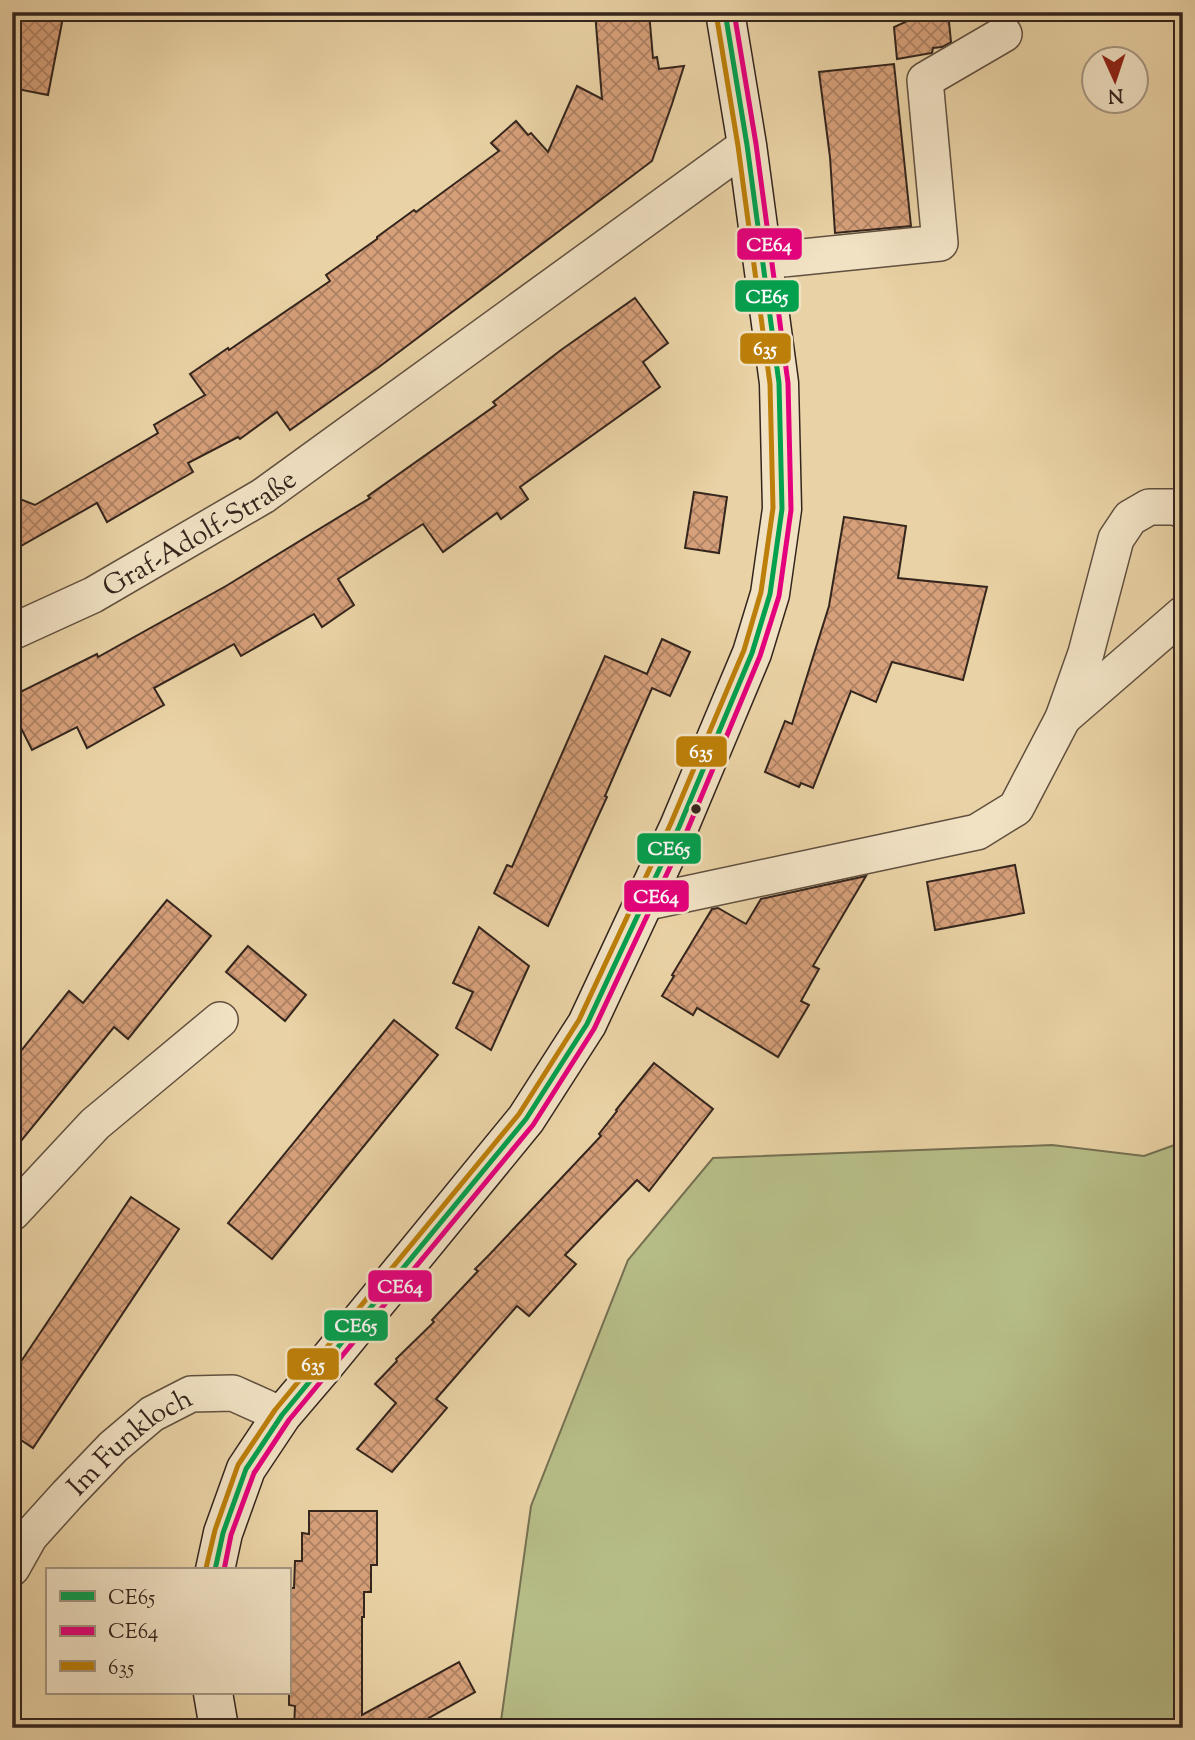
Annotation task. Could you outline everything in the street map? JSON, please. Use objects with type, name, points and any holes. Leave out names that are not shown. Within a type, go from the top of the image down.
[{"type":"main road","points":[[215,1568],[223,1533],[246,1469],[282,1415],[526,1119],[587,1024],[679,827],[752,653],[770,594],[782,509],[779,383],[764,261],[725,12]]},
{"type":"main road","points":[[213,1694],[219,1728]]},
{"type":"street","points":[[764,261],[940,243],[925,80],[1004,34]]},
{"type":"street","name":"Graf-Adolf-Straße","points":[[12,632],[93,595],[263,496],[747,145]]},
{"type":"street","points":[[644,903],[977,832],[1016,808],[1063,718],[1086,653],[1116,539],[1129,519],[1149,507],[1177,507],[1183,511]]},
{"type":"street","points":[[1063,718],[1183,614]]},
{"type":"street","points":[[12,1213],[95,1124],[220,1020]]},
{"type":"street","name":"Im Funkloch","points":[[12,1568],[30,1536],[67,1495],[113,1447],[152,1414],[191,1394],[233,1393],[282,1415]]},
{"type":"green space","points":[[1183,1142],[1183,1728],[500,1728],[531,1506],[628,1260],[713,1158],[1052,1145],[1144,1156]]},
{"type":"building","points":[[12,12],[64,12],[48,95],[12,88]]},
{"type":"building","points":[[595,12],[649,12],[653,58],[657,57],[659,69],[684,66],[652,161],[379,367],[290,430],[277,412],[240,439],[238,437],[188,463],[193,472],[107,522],[97,503],[12,551],[12,496],[35,505],[158,433],[154,425],[205,395],[190,374],[330,281],[326,275],[499,151],[491,143],[516,121],[548,152],[577,86],[602,99]]},
{"type":"building","points":[[927,12],[948,12],[951,42],[933,48],[932,53],[897,59],[894,27]]},
{"type":"building","points":[[894,64],[911,226],[835,233],[830,157],[819,72]]},
{"type":"building","points":[[635,298],[668,343],[643,362],[660,387],[520,487],[528,499],[501,519],[497,513],[443,552],[423,524],[338,579],[354,605],[322,627],[314,614],[241,656],[234,644],[154,688],[164,705],[87,748],[77,727],[32,750],[12,710],[12,696],[97,654],[98,657],[226,586],[370,498],[368,496],[496,405],[493,402],[561,350]]},
{"type":"building","points":[[694,492],[727,497],[719,553],[685,548]]},
{"type":"building","points":[[844,517],[906,526],[898,578],[987,587],[963,680],[892,662],[876,702],[851,691],[813,788],[801,783],[799,787],[765,772],[785,721],[792,724],[829,606]]},
{"type":"building","points":[[662,639],[690,652],[670,696],[652,688],[605,796],[607,797],[548,926],[494,893],[507,865],[512,867],[605,656],[647,674]]},
{"type":"building","points":[[1015,865],[1024,913],[935,930],[927,882]]},
{"type":"building","points":[[866,876],[813,966],[819,969],[801,1001],[809,1005],[778,1057],[697,1008],[693,1015],[662,996],[712,909],[718,908],[746,924],[761,899]]},
{"type":"building","points":[[167,900],[211,936],[128,1039],[114,1027],[12,1152],[12,1062],[69,991],[83,1003]]},
{"type":"building","points":[[479,927],[529,966],[491,1050],[456,1028],[473,992],[453,983]]},
{"type":"building","points":[[248,946],[306,995],[285,1021],[226,972]]},
{"type":"building","points":[[394,1020],[438,1055],[272,1259],[228,1223]]},
{"type":"building","points":[[654,1063],[713,1109],[649,1191],[637,1180],[565,1255],[576,1264],[529,1316],[517,1306],[436,1399],[447,1408],[392,1472],[357,1449],[396,1403],[375,1384],[434,1322],[432,1320],[478,1271],[475,1269],[601,1136],[599,1134],[616,1110]]},
{"type":"building","points":[[131,1197],[179,1229],[33,1448],[12,1434],[12,1375]]},
{"type":"building","points":[[309,1511],[377,1511],[377,1565],[371,1565],[371,1592],[364,1592],[362,1617],[362,1715],[459,1662],[475,1692],[411,1728],[294,1728],[295,1706],[289,1705],[290,1588],[294,1588],[295,1561],[302,1561],[302,1533],[309,1534]]},
{"type":"transit line","name":"CE65","points":[[215,1568],[223,1533],[246,1469],[282,1415],[526,1119],[587,1024],[679,827],[752,653],[770,594],[782,509],[779,383],[747,145],[725,12]]},
{"type":"transit line","name":"CE64","points":[[224,1568],[231,1535],[254,1473],[289,1420],[533,1125],[594,1029],[687,831],[760,656],[779,596],[791,510],[788,383],[756,144],[734,12]]},
{"type":"transit line","name":"635","points":[[206,1568],[215,1530],[238,1465],[275,1410],[519,1114],[579,1020],[671,823],[744,650],[761,592],[773,508],[770,384],[738,146],[716,13]]}]
